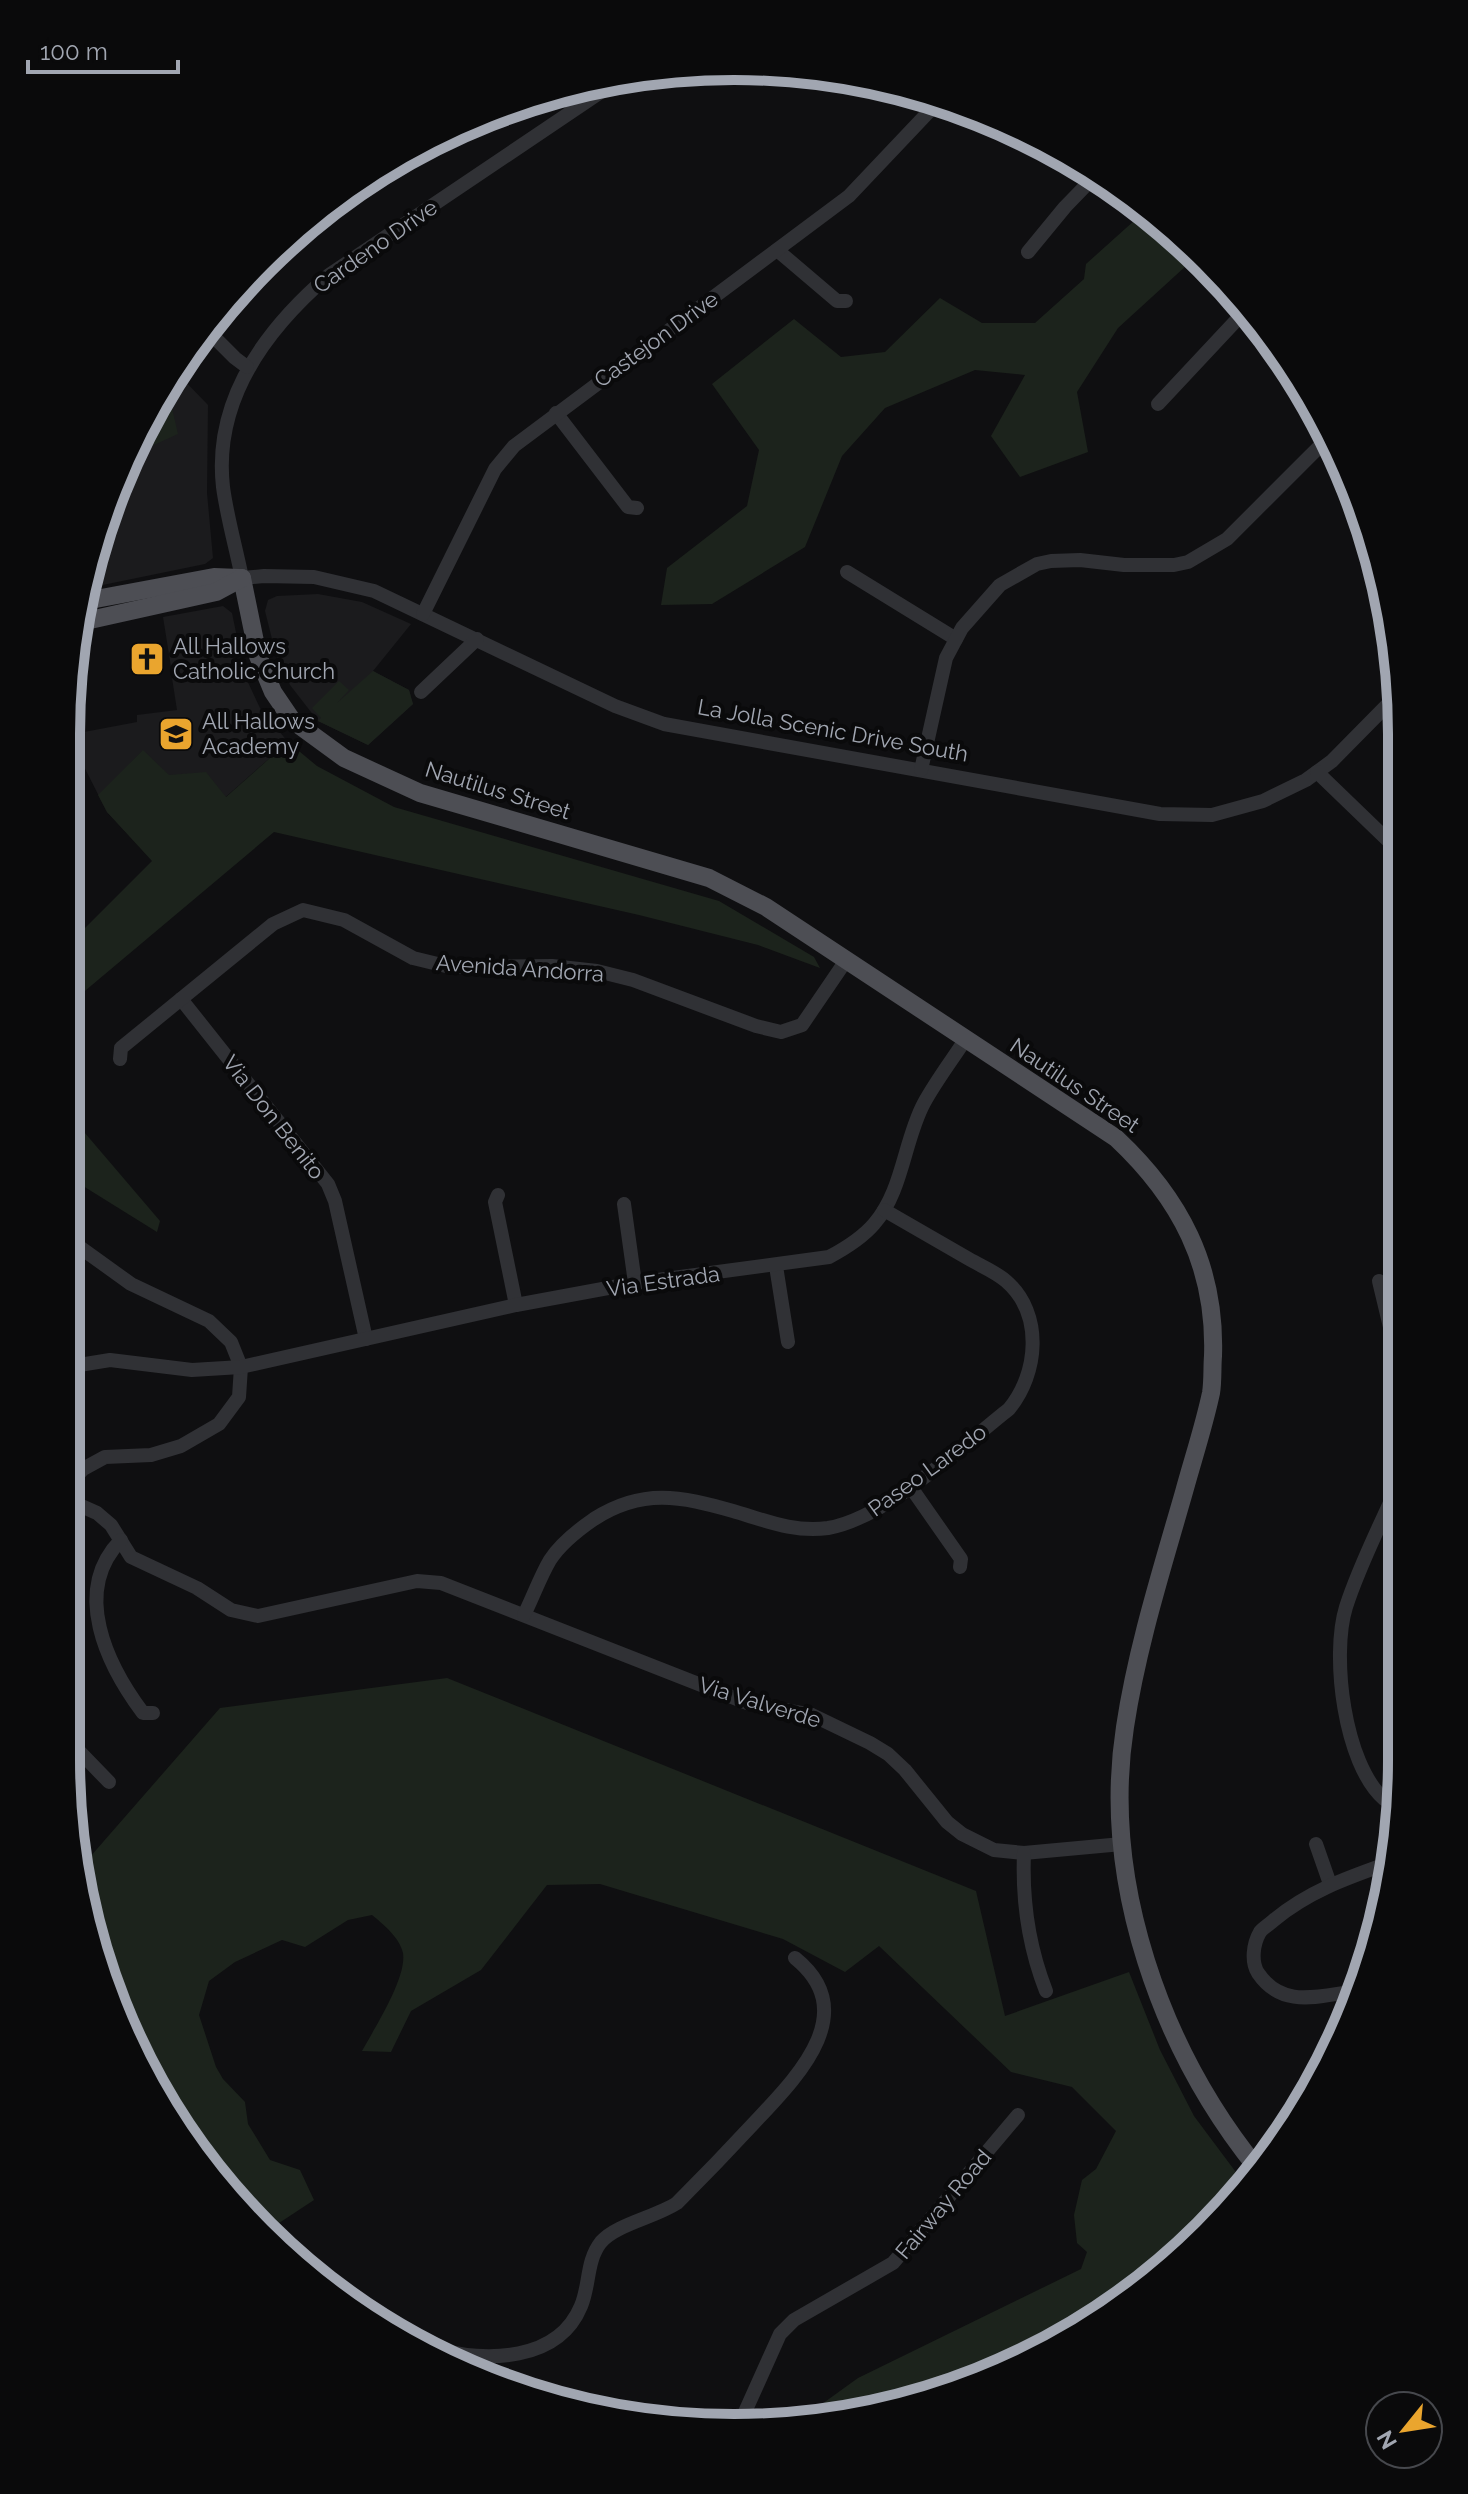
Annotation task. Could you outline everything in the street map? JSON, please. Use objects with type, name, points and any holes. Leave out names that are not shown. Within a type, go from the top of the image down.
[{"type":"main road","name":"La Jolla Scenic Drive South","points":[[94,599],[214,577],[242,578]]},
{"type":"main road","name":"La Jolla Scenic Drive South","points":[[91,620],[216,592],[242,578]]},
{"type":"main road","name":"Nautilus Street","points":[[242,578],[258,656],[273,692],[292,720],[344,758],[420,793],[709,878],[766,907],[1116,1138],[1158,1181],[1190,1234],[1204,1267],[1214,1329],[1212,1390],[1142,1641],[1127,1714],[1120,1788],[1122,1844],[1137,1926],[1154,1982],[1181,2046],[1215,2109],[1251,2160]]},
{"type":"street","name":"Cardeno Drive","points":[[242,578],[223,486],[222,447],[228,413],[247,367],[296,303],[329,275],[596,95]]},
{"type":"street","name":"Castejon Drive","points":[[423,614],[495,469],[514,446],[849,196],[930,111]]},
{"type":"street","points":[[1028,252],[1087,184]]},
{"type":"street","points":[[777,250],[837,301],[846,301]]},
{"type":"street","points":[[1158,404],[1238,318]]},
{"type":"street","points":[[214,337],[247,367]]},
{"type":"street","points":[[556,413],[628,507],[637,508]]},
{"type":"street","points":[[921,770],[946,658],[962,628],[1000,585],[1037,564],[1080,560],[1124,565],[1188,562],[1227,539],[1321,445]]},
{"type":"street","points":[[847,572],[956,639]]},
{"type":"street","name":"La Jolla Scenic Drive South","points":[[242,578],[314,577],[374,591],[615,706],[664,724],[1160,814],[1198,817],[1263,801],[1306,780],[1332,761],[1387,705]]},
{"type":"street","points":[[421,692],[477,639]]},
{"type":"street","points":[[1317,772],[1388,840]]},
{"type":"street","name":"Avenida Andorra","points":[[120,1059],[121,1048],[273,924],[303,910],[344,920],[413,958],[450,967],[552,966],[597,971],[633,980],[756,1026],[781,1032],[802,1025],[847,959]]},
{"type":"street","name":"Via Don Benito","points":[[181,999],[328,1184],[335,1201],[366,1339]]},
{"type":"street","name":"Via Estrada","points":[[80,1365],[110,1360],[178,1369],[241,1367],[516,1305],[635,1283],[829,1257],[853,1244],[875,1224],[884,1210],[923,1104],[965,1040]]},
{"type":"street","points":[[498,1195],[495,1202],[516,1305]]},
{"type":"street","points":[[624,1204],[635,1283]]},
{"type":"street","name":"Paseo Laredo","points":[[524,1615],[551,1559],[577,1530],[625,1502],[672,1496],[700,1501],[794,1529],[851,1523],[881,1508],[1009,1409],[1018,1398],[1030,1366],[1032,1335],[1024,1304],[1005,1280],[884,1210]]},
{"type":"street","points":[[80,1247],[131,1284],[209,1321],[231,1342],[241,1367],[239,1397],[219,1424],[181,1446],[151,1455],[105,1457],[80,1472]]},
{"type":"street","points":[[776,1266],[788,1342]]},
{"type":"street","points":[[1379,1281],[1388,1319]]},
{"type":"street","points":[[910,1486],[961,1559],[960,1567]]},
{"type":"street","name":"Via Valverde","points":[[80,1505],[97,1513],[111,1525],[131,1557],[197,1588],[231,1610],[258,1616],[417,1581],[441,1583],[747,1703],[812,1715],[888,1754],[947,1822],[962,1834],[994,1850],[1024,1853],[1122,1844]]},
{"type":"street","points":[[1387,1801],[1358,1758],[1343,1701],[1339,1644],[1346,1608],[1388,1509]]},
{"type":"street","points":[[121,1540],[107,1554],[98,1578],[100,1629],[110,1661],[123,1686],[143,1713],[153,1713]]},
{"type":"street","points":[[80,1752],[109,1782]]},
{"type":"street","points":[[1316,1844],[1330,1884]]},
{"type":"street","points":[[1024,1853],[1026,1923],[1046,1991]]},
{"type":"street","points":[[1345,1993],[1286,1997],[1270,1990],[1255,1969],[1253,1953],[1261,1931],[1294,1904],[1330,1884],[1378,1867]]},
{"type":"street","points":[[464,2355],[507,2356],[537,2347],[568,2330],[582,2305],[591,2260],[602,2241],[677,2203],[793,2081],[812,2054],[823,2022],[822,1994],[808,1968],[795,1958]]},
{"type":"street","name":"Fairway Road","points":[[744,2414],[780,2334],[794,2320],[893,2263],[1018,2115]]},
{"type":"shaded area","points":[[1136,219],[1188,264],[1118,328],[1077,392],[1088,452],[1020,477],[991,436],[1025,375],[975,370],[885,408],[842,456],[805,547],[712,604],[661,605],[667,568],[747,506],[759,450],[712,384],[794,319],[841,357],[885,352],[940,298],[982,323],[1035,323],[1084,279],[1086,264]]},
{"type":"shaded area","points":[[184,380],[208,405],[207,493],[213,558],[205,564],[97,586],[130,484],[147,445]]},
{"type":"shaded area","points":[[171,403],[178,434],[145,449]]},
{"type":"shaded area","points":[[318,594],[362,602],[411,624],[373,671],[409,690],[413,704],[368,745],[318,721],[290,685],[276,655],[265,611],[268,600],[277,596]]},
{"type":"shaded area","name":"All Hallows Academy","points":[[223,606],[232,613],[245,676],[260,708],[288,742],[153,861],[107,812],[80,759],[80,733],[137,722],[137,715],[177,710],[172,678],[175,677],[163,617]]},
{"type":"shaded area","points":[[373,671],[409,690],[413,704],[368,745],[318,721],[321,718],[312,708],[339,681],[349,690],[337,703]]},
{"type":"shaded area","points":[[288,742],[317,766],[394,807],[719,901],[814,957],[820,968],[758,945],[639,915],[274,832],[80,995],[80,933],[152,861],[107,812],[98,795],[143,750],[169,775],[206,772],[226,797]]},
{"type":"shaded area","points":[[80,1127],[160,1221],[157,1232],[80,1184]]},
{"type":"shaded area","points":[[447,1678],[976,1891],[1005,2016],[1129,1972],[1160,2050],[1194,2116],[1239,2176],[1196,2222],[1132,2279],[1097,2304],[1023,2347],[903,2392],[816,2408],[858,2378],[1081,2269],[1087,2252],[1077,2243],[1074,2215],[1082,2180],[1096,2169],[1116,2131],[1072,2087],[1011,2072],[879,1946],[845,1972],[783,1939],[600,1884],[547,1885],[481,1970],[411,2011],[391,2052],[362,2051],[388,2003],[403,1963],[398,1942],[372,1915],[348,1920],[305,1947],[282,1940],[235,1962],[209,1981],[199,2015],[216,2067],[245,2102],[248,2124],[270,2160],[300,2170],[314,2200],[275,2225],[215,2158],[190,2123],[147,2049],[102,1929],[88,1859],[220,1708]]},
{"type":"place","name":"All Hallows Catholic Church","points":[[147,659]]},
{"type":"place","name":"All Hallows Academy","points":[[176,734]]}]
